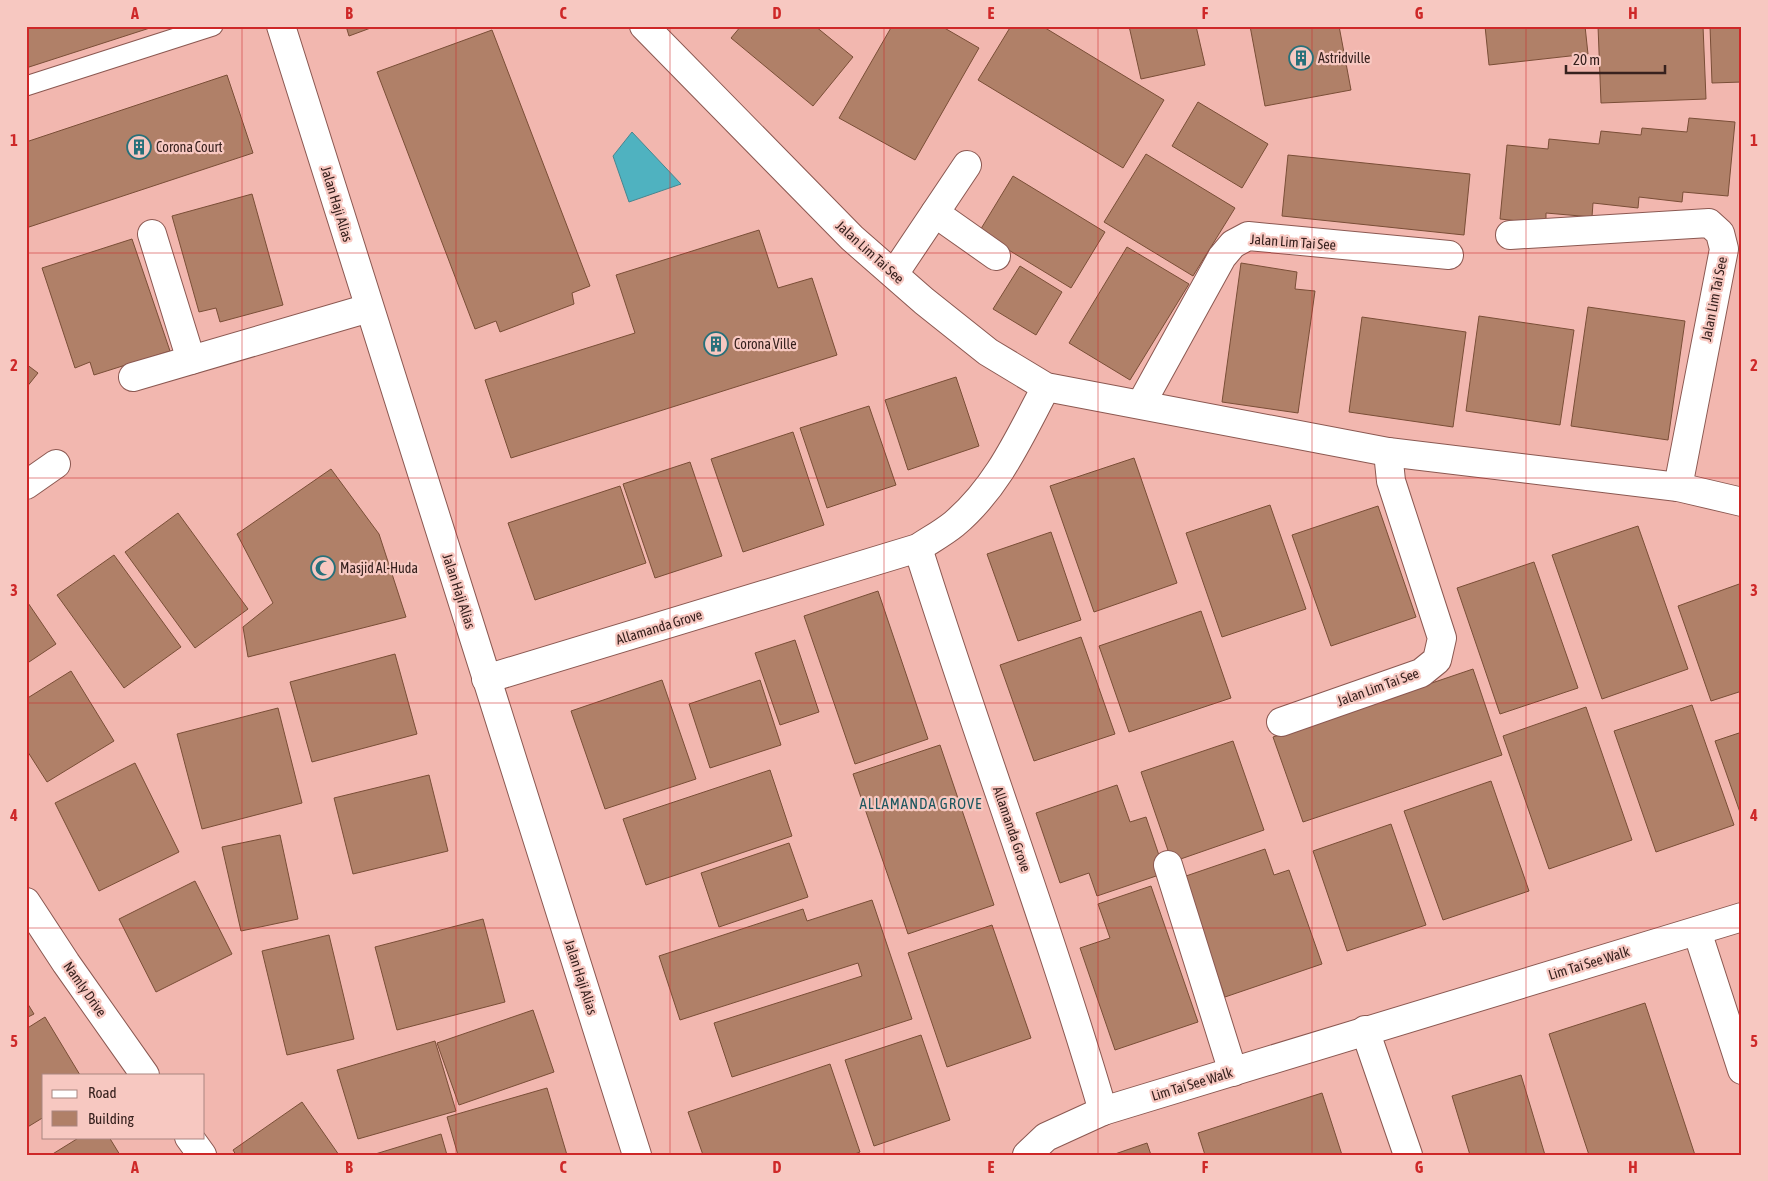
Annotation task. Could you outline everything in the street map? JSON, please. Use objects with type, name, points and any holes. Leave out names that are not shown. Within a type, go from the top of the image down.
[{"type":"street","name":"Jalan Haji Alias","points":[[281,26],[637,1155]]},
{"type":"street","name":"Jalan Lim Tai See","points":[[644,26],[852,238],[988,352],[1046,387],[1388,452],[1678,487],[1742,502]]},
{"type":"street","points":[[894,274],[967,165]]},
{"type":"street","points":[[935,213],[996,256]]},
{"type":"street","name":"Jalan Lim Tai See","points":[[1510,235],[1709,223],[1720,233],[1724,249],[1678,487]]},
{"type":"street","points":[[152,234],[191,360]]},
{"type":"street","name":"Jalan Lim Tai See","points":[[1140,404],[1222,257],[1233,244],[1248,236],[1448,255]]},
{"type":"street","points":[[133,377],[369,308]]},
{"type":"street","name":"Allamanda Grove","points":[[486,679],[918,548],[954,524],[993,483],[1017,447],[1046,387]]},
{"type":"street","name":"Jalan Lim Tai See","points":[[1281,722],[1422,672],[1437,660],[1442,638],[1391,481],[1388,452]]},
{"type":"street","points":[[26,485],[56,464]]},
{"type":"street","name":"Allamanda Grove","points":[[918,548],[943,629],[1069,996],[1103,1111]]},
{"type":"street","points":[[1168,866],[1233,1072]]},
{"type":"street","name":"Namly Drive","points":[[26,902],[66,963],[144,1074]]},
{"type":"street","name":"Lim Tai See Walk","points":[[1027,1155],[1046,1138],[1103,1111],[1742,917]]},
{"type":"street","points":[[1697,931],[1742,1070]]},
{"type":"street","points":[[1365,1030],[1408,1155]]},
{"type":"street","points":[[190,1138],[202,1155]]},
{"type":"lane","points":[[26,86],[214,26]]},
{"type":"water","points":[[632,132],[681,184],[629,202],[613,156]]},
{"type":"building","points":[[26,26],[156,26],[26,68]]},
{"type":"building","points":[[346,26],[376,26],[349,36]]},
{"type":"building","points":[[741,26],[815,26],[853,57],[813,106],[731,38]]},
{"type":"building","points":[[892,26],[941,26],[979,48],[915,160],[839,118]]},
{"type":"building","points":[[1011,26],[1042,26],[1164,100],[1123,168],[978,80]]},
{"type":"building","points":[[1129,26],[1196,26],[1205,65],[1141,79]]},
{"type":"building","name":"Astridville","points":[[1250,26],[1339,26],[1351,90],[1265,106]]},
{"type":"building","points":[[1485,26],[1585,26],[1588,54],[1489,65]]},
{"type":"building","points":[[1598,26],[1703,26],[1706,99],[1601,103]]},
{"type":"building","points":[[1710,26],[1742,26],[1742,82],[1712,83]]},
{"type":"building","points":[[492,30],[590,286],[572,293],[574,304],[500,332],[496,321],[475,329],[377,72]]},
{"type":"building","name":"Corona Court","points":[[227,75],[253,153],[26,228],[26,142]]},
{"type":"building","points":[[1198,102],[1268,144],[1242,188],[1172,146]]},
{"type":"building","points":[[1689,118],[1735,122],[1728,196],[1683,192],[1682,202],[1639,197],[1638,208],[1593,203],[1592,217],[1546,213],[1546,224],[1500,219],[1507,145],[1548,149],[1549,139],[1599,144],[1601,131],[1641,135],[1642,128],[1687,132]]},
{"type":"building","points":[[1146,154],[1235,208],[1193,276],[1104,222]]},
{"type":"building","points":[[1288,155],[1470,174],[1464,235],[1282,216]]},
{"type":"building","points":[[1013,176],[1105,232],[1071,288],[979,232]]},
{"type":"building","points":[[252,194],[283,305],[220,322],[216,308],[199,312],[172,216]]},
{"type":"building","name":"Corona Ville","points":[[759,230],[778,288],[812,278],[837,355],[511,458],[485,380],[635,333],[616,275]]},
{"type":"building","points":[[132,239],[170,351],[94,375],[90,362],[75,368],[42,268]]},
{"type":"building","points":[[1127,247],[1189,284],[1130,380],[1069,343]]},
{"type":"building","points":[[1241,263],[1297,272],[1295,289],[1315,291],[1298,413],[1222,402]]},
{"type":"building","points":[[1020,266],[1062,292],[1036,335],[993,309]]},
{"type":"building","points":[[1588,307],[1685,321],[1668,440],[1571,426]]},
{"type":"building","points":[[1479,316],[1574,330],[1560,425],[1466,411]]},
{"type":"building","points":[[1362,317],[1466,332],[1453,427],[1349,412]]},
{"type":"building","points":[[26,364],[38,373],[26,388]]},
{"type":"building","points":[[956,377],[979,446],[908,470],[885,400]]},
{"type":"building","points":[[869,406],[896,485],[827,508],[800,428]]},
{"type":"building","points":[[793,432],[824,525],[743,552],[711,459]]},
{"type":"building","points":[[1134,458],[1177,583],[1094,612],[1050,486]]},
{"type":"building","points":[[690,462],[722,556],[655,578],[623,484]]},
{"type":"building","name":"Masjid Al-Huda","points":[[331,469],[379,534],[406,617],[248,657],[243,627],[273,603],[237,534]]},
{"type":"building","points":[[620,486],[646,563],[535,600],[508,523]]},
{"type":"building","points":[[1270,505],[1306,609],[1222,637],[1186,533]]},
{"type":"building","points":[[1378,506],[1416,617],[1331,646],[1292,535]]},
{"type":"building","points":[[178,513],[248,609],[195,648],[125,552]]},
{"type":"building","points":[[1638,526],[1688,669],[1602,699],[1552,555]]},
{"type":"building","points":[[1051,532],[1081,620],[1018,641],[987,554]]},
{"type":"building","points":[[114,555],[181,647],[124,688],[57,595]]},
{"type":"building","points":[[1534,562],[1578,688],[1500,714],[1457,588]]},
{"type":"building","points":[[1742,583],[1742,691],[1711,701],[1678,606]]},
{"type":"building","points":[[878,591],[928,739],[855,764],[804,616]]},
{"type":"building","points":[[26,600],[56,644],[26,664]]},
{"type":"building","points":[[1201,611],[1231,698],[1129,732],[1099,646]]},
{"type":"building","points":[[1081,637],[1115,734],[1034,761],[1000,665]]},
{"type":"building","points":[[795,640],[819,712],[780,725],[755,653]]},
{"type":"building","points":[[395,654],[417,734],[312,762],[290,682]]},
{"type":"building","points":[[1473,669],[1502,755],[1303,822],[1273,737]]},
{"type":"building","points":[[71,671],[114,741],[47,782],[26,749],[26,699]]},
{"type":"building","points":[[662,680],[696,779],[605,809],[571,711]]},
{"type":"building","points":[[760,680],[781,745],[710,768],[689,704]]},
{"type":"building","points":[[1692,705],[1734,825],[1656,852],[1614,731]]},
{"type":"building","points":[[1586,707],[1632,840],[1549,869],[1503,736]]},
{"type":"building","points":[[278,708],[302,803],[202,829],[177,734]]},
{"type":"building","points":[[1742,732],[1742,818],[1715,741]]},
{"type":"building","points":[[1233,741],[1264,830],[1172,862],[1141,772]]},
{"type":"building","points":[[940,745],[994,905],[908,934],[853,774]]},
{"type":"building","points":[[135,763],[179,852],[99,891],[55,803]]},
{"type":"building","points":[[770,770],[792,836],[646,885],[623,819]]},
{"type":"building","points":[[429,775],[448,851],[353,874],[334,798]]},
{"type":"building","points":[[1491,781],[1529,891],[1443,920],[1404,811]]},
{"type":"building","points":[[1117,785],[1130,822],[1146,817],[1165,873],[1097,896],[1089,873],[1060,883],[1036,813]]},
{"type":"building","points":[[1391,824],[1426,925],[1347,951],[1313,851]]},
{"type":"building","points":[[280,835],[298,919],[241,931],[222,847]]},
{"type":"building","points":[[789,843],[808,897],[719,927],[701,873]]},
{"type":"building","points":[[1265,849],[1274,875],[1289,870],[1322,964],[1225,997],[1183,877]]},
{"type":"building","points":[[195,881],[232,954],[156,992],[119,919]]},
{"type":"building","points":[[1151,886],[1198,1022],[1115,1050],[1080,948],[1110,938],[1098,904]]},
{"type":"building","points":[[872,900],[912,1019],[732,1077],[714,1023],[862,976],[858,963],[680,1020],[659,956],[803,909],[807,921]]},
{"type":"building","points":[[483,919],[505,1002],[397,1030],[375,947]]},
{"type":"building","points":[[992,925],[1031,1038],[947,1067],[908,953]]},
{"type":"building","points":[[329,935],[354,1039],[287,1055],[262,951]]},
{"type":"building","points":[[26,1001],[34,1014],[26,1018]]},
{"type":"building","points":[[1645,1003],[1695,1155],[1589,1155],[1549,1034]]},
{"type":"building","points":[[533,1010],[554,1072],[459,1105],[437,1043]]},
{"type":"building","points":[[45,1017],[79,1074],[42,1074],[42,1118],[26,1128],[26,1029]]},
{"type":"building","points":[[921,1035],[950,1120],[874,1146],[845,1060]]},
{"type":"building","points":[[435,1041],[456,1111],[358,1139],[337,1070]]},
{"type":"building","points":[[830,1064],[860,1152],[852,1155],[703,1155],[688,1112]]},
{"type":"building","points":[[1521,1075],[1545,1155],[1470,1155],[1452,1096]]},
{"type":"building","points":[[547,1088],[567,1155],[458,1155],[447,1117]]},
{"type":"building","points":[[1322,1093],[1342,1155],[1205,1155],[1198,1133]]},
{"type":"building","points":[[302,1102],[339,1155],[236,1155],[233,1150]]},
{"type":"building","points":[[441,1134],[447,1155],[372,1155]]},
{"type":"building","points":[[78,1138],[110,1138],[120,1155],[51,1155]]},
{"type":"building","points":[[1147,1143],[1151,1155],[1112,1155]]},
{"type":"place","name":"Astridville","points":[[1301,58]]},
{"type":"place","name":"Corona Court","points":[[139,147]]},
{"type":"place","name":"Corona Ville","points":[[716,344]]},
{"type":"place","name":"Masjid Al-Huda","points":[[323,568]]},
{"type":"district","name":"ALLAMANDA GROVE","points":[[921,804]]}]
